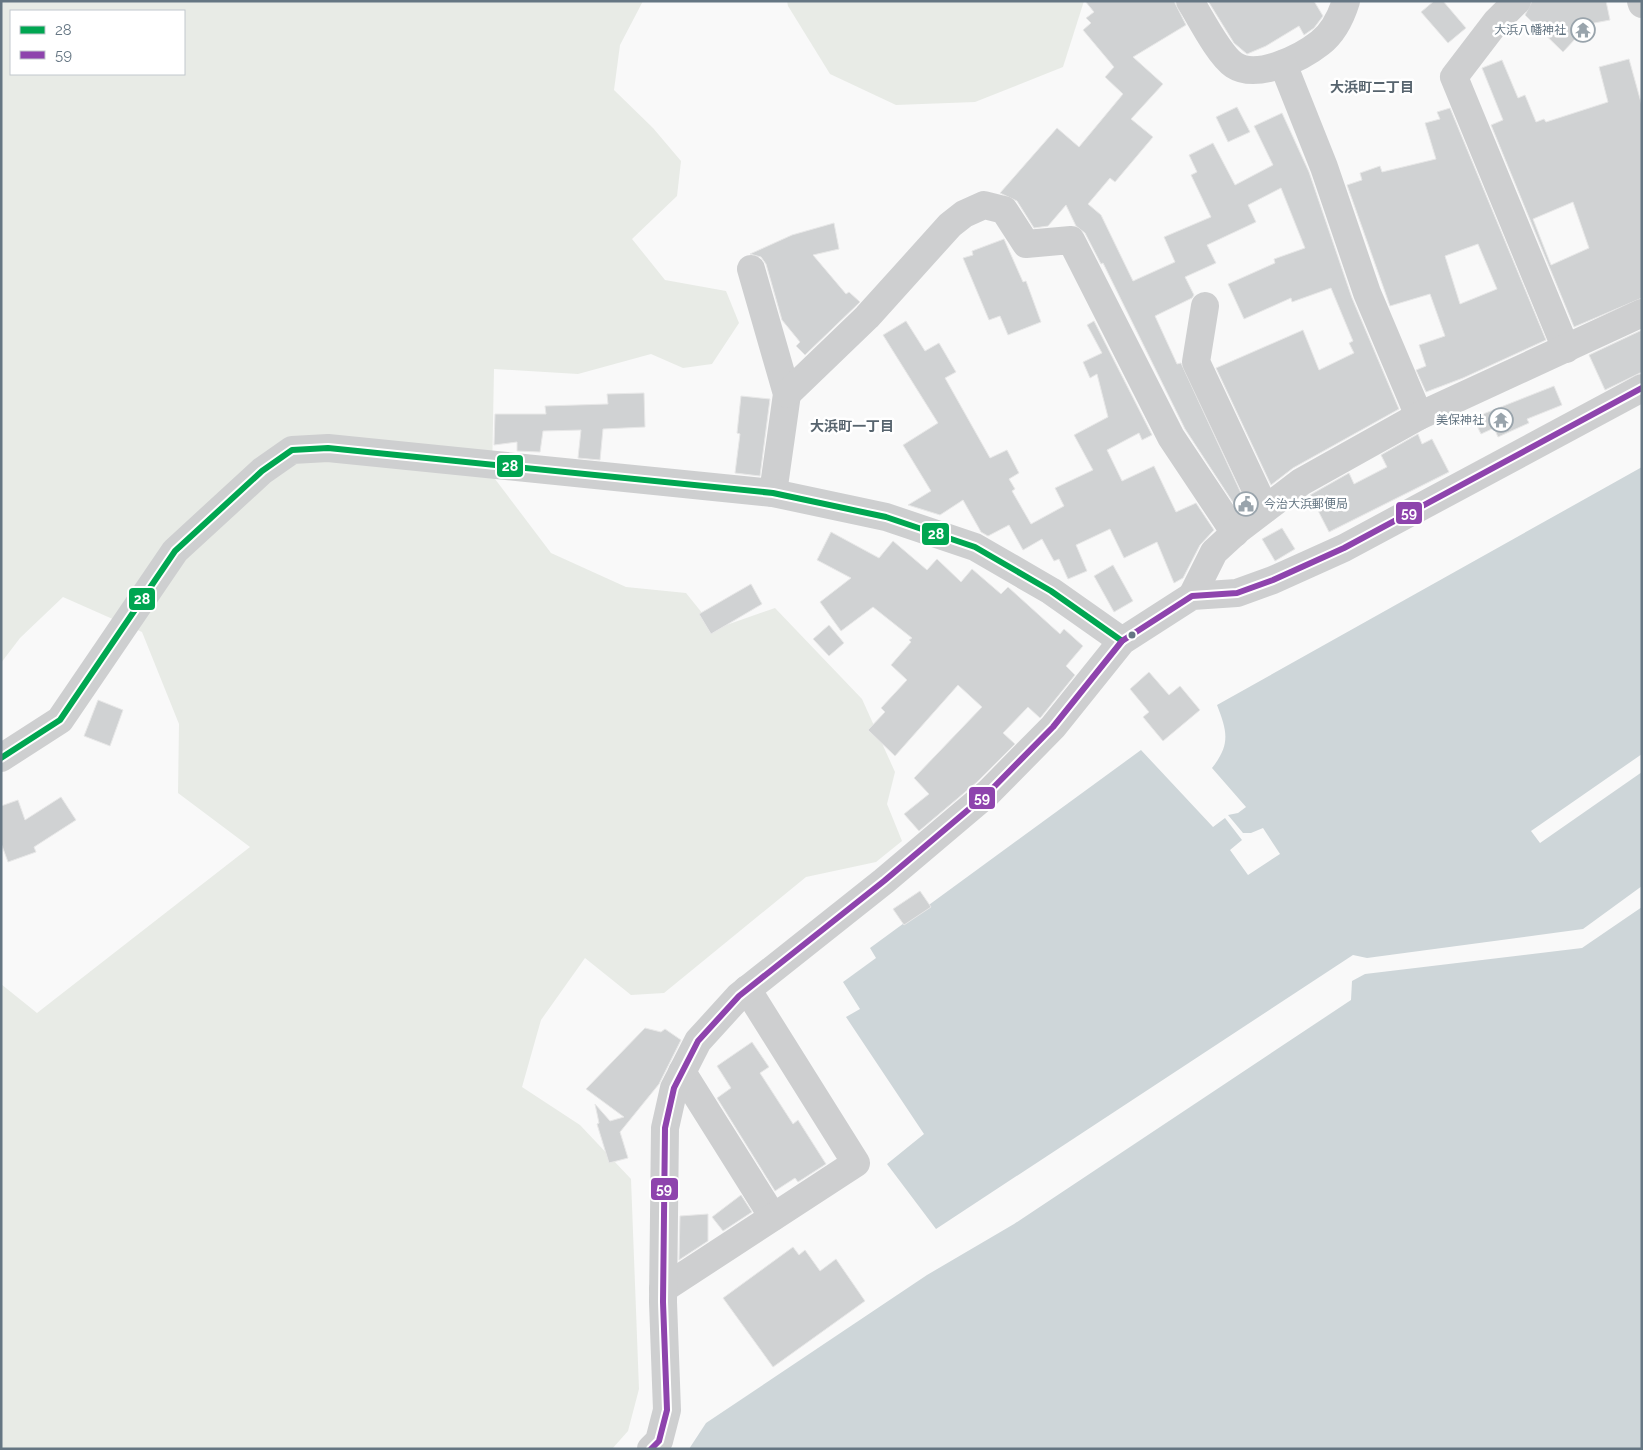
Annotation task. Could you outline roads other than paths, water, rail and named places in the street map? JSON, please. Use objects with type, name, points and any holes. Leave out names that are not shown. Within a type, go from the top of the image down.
[{"type":"street","points":[[1190,1],[1218,46],[1234,65],[1256,71],[1284,64],[1320,43],[1341,19],[1346,1]]},
{"type":"street","points":[[1517,1],[1496,22],[1454,77],[1566,349]]},
{"type":"street","points":[[1284,64],[1324,167],[1368,293],[1419,416]]},
{"type":"street","points":[[787,394],[867,317],[950,225],[964,214],[984,205],[1004,210],[1026,244],[1071,240],[1171,437],[1235,533]]},
{"type":"street","points":[[751,270],[787,394],[773,493]]},
{"type":"street","points":[[1206,306],[1196,362],[1265,509]]},
{"type":"street","points":[[1192,596],[1214,552],[1235,533],[1301,482],[1419,416],[1642,313]]},
{"type":"street","points":[[651,1449],[659,1440],[667,1410],[663,1289],[665,1128],[674,1088],[698,1042],[748,989],[884,881],[988,794],[1053,727],[1122,641],[1192,596],[1237,593],[1273,580],[1344,548],[1642,388]]},
{"type":"street","points":[[1,758],[60,720],[175,551],[262,471],[292,450],[328,448],[773,493],[886,517],[975,548],[1051,591],[1122,641]]},
{"type":"street","points":[[663,1289],[856,1164],[748,989]]},
{"type":"street","points":[[682,1072],[773,1217]]},
{"type":"place","name":"大浜八幡神社","points":[[1583,30]]},
{"type":"place","name":"美保神社","points":[[1501,420]]},
{"type":"place","name":"今治大浜郵便局","points":[[1246,504]]},
{"type":"district","name":"大浜町二丁目","points":[[1372,87]]},
{"type":"district","name":"大浜町一丁目","points":[[852,426]]}]
